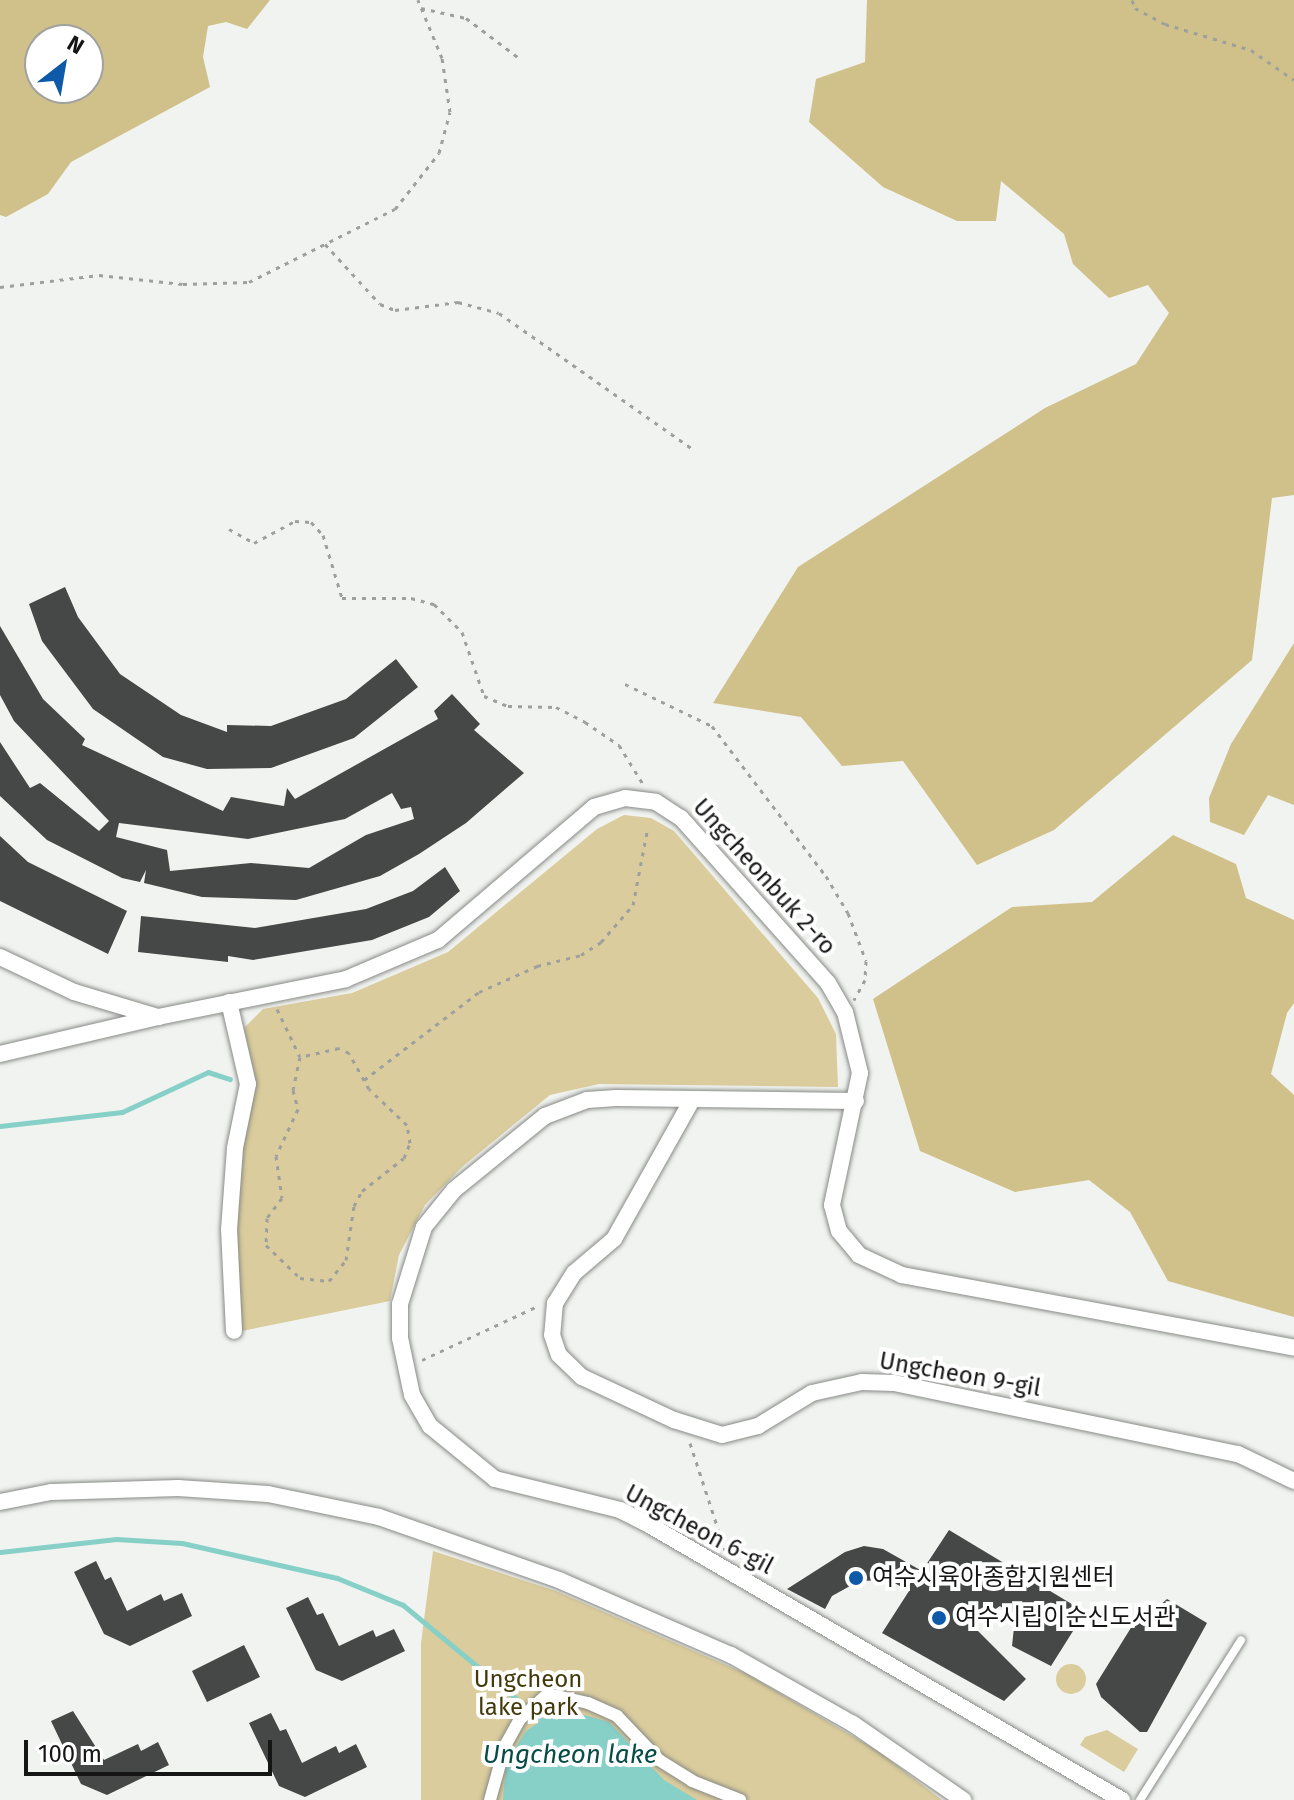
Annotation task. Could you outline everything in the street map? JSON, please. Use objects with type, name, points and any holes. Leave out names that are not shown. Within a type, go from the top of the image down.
[{"type":"street","points":[[0,1054],[158,1017],[346,979],[410,955],[458,926],[594,807],[625,798],[647,799]]},
{"type":"street","name":"Ungcheonbuk 2-ro","points":[[647,799],[681,818],[828,983],[845,1012],[857,1050],[856,1101],[832,1205],[839,1231],[868,1261],[902,1275],[1294,1348]]},
{"type":"street","points":[[0,957],[38,978],[158,1017]]},
{"type":"street","points":[[229,1002],[248,1084],[235,1148],[229,1229],[234,1331]]},
{"type":"street","name":"Ungcheon 6-gil","points":[[856,1101],[616,1098],[569,1105],[545,1116],[454,1190],[424,1227],[406,1276],[400,1304],[404,1368],[430,1426],[475,1467],[528,1490],[620,1510],[1122,1800]]},
{"type":"street","points":[[555,1303],[574,1273],[614,1239],[692,1100]]},
{"type":"street","name":"Ungcheon 9-gil","points":[[555,1303],[552,1335],[565,1364],[595,1384],[706,1434],[737,1433],[812,1393],[862,1382],[894,1383],[1238,1454],[1294,1481]]},
{"type":"street","points":[[0,1502],[94,1489],[194,1489],[268,1494],[379,1517],[559,1580],[731,1655],[853,1724],[963,1800]]},
{"type":"street","points":[[490,1800],[495,1773],[520,1719],[548,1694],[588,1703],[617,1716],[659,1760],[692,1781],[740,1800]]},
{"type":"lane","points":[[1140,1800],[1241,1640]]},
{"type":"path","points":[[0,287],[99,275],[183,284],[249,282],[395,209],[419,185],[444,143],[450,112],[447,75],[418,0]]},
{"type":"path","points":[[1132,0],[1135,8],[1165,24],[1251,50],[1294,80]]},
{"type":"path","points":[[421,8],[466,18],[519,58]]},
{"type":"path","points":[[325,244],[380,304],[395,310],[458,302],[499,313],[694,450]]},
{"type":"path","points":[[229,529],[254,543],[295,521],[311,522],[323,535],[342,598],[411,598],[442,609],[467,641],[484,696],[508,706],[556,707],[605,734],[631,758],[647,799]]},
{"type":"path","points":[[625,684],[712,726],[836,890],[867,969],[862,989],[845,1012]]},
{"type":"path","points":[[364,1080],[479,992],[537,966],[581,955],[601,942],[633,905],[648,826]]},
{"type":"path","points":[[277,1009],[300,1057],[293,1090],[298,1109],[276,1156],[282,1198],[264,1230],[274,1257],[312,1282],[329,1281],[346,1260],[354,1206],[362,1191],[404,1158],[410,1143],[407,1125],[364,1080],[349,1053],[339,1048],[300,1057]]},
{"type":"path","points":[[404,1368],[546,1302],[555,1303]]},
{"type":"path","points":[[684,1424],[733,1574]]},
{"type":"green space","points":[[624,815],[651,818],[674,831],[818,998],[836,1034],[838,1087],[599,1084],[550,1095],[462,1167],[425,1205],[399,1255],[390,1301],[242,1331],[236,1261],[240,1154],[255,1077],[244,1028],[263,1009],[352,993],[448,952],[597,829]]},
{"type":"green space","name":"Ungcheon lake park","points":[[433,1551],[556,1591],[747,1674],[878,1751],[942,1800],[421,1800],[421,1643]]},
{"type":"green space","points":[[1071,1664],[1082,1668],[1086,1679],[1082,1690],[1071,1694],[1060,1690],[1056,1679],[1060,1668]]},
{"type":"green space","points":[[1107,1730],[1138,1749],[1124,1772],[1080,1745],[1085,1737]]},
{"type":"shaded area","points":[[0,0],[270,0],[247,29],[226,22],[208,26],[203,57],[210,87],[71,162],[48,194],[6,217],[0,215]]},
{"type":"shaded area","points":[[867,0],[1294,0],[1294,495],[1272,498],[1252,660],[1054,830],[977,865],[903,761],[842,766],[801,717],[713,703],[798,567],[1045,408],[1136,364],[1169,313],[1148,285],[1109,298],[1073,264],[1064,234],[1001,181],[996,221],[957,221],[883,187],[809,122],[816,79],[865,62]]},
{"type":"shaded area","points":[[1294,643],[1294,805],[1268,795],[1244,835],[1210,822],[1209,798],[1231,744]]},
{"type":"shaded area","points":[[1173,835],[1236,864],[1246,898],[1294,920],[1294,1003],[1287,1013],[1271,1074],[1294,1095],[1294,1317],[1168,1281],[1130,1212],[1089,1180],[1015,1192],[920,1151],[873,999],[1012,907],[1092,902]]},
{"type":"water","name":"Ungcheon lake","points":[[560,1708],[609,1722],[664,1780],[697,1800],[503,1800],[506,1763],[526,1731]]},
{"type":"building","points":[[65,587],[78,617],[120,674],[181,715],[227,732],[227,725],[271,726],[346,699],[396,659],[418,687],[354,738],[271,768],[207,769],[163,757],[93,709],[42,641],[29,604]]},
{"type":"building","points":[[0,626],[43,699],[85,739],[82,745],[223,811],[231,797],[284,806],[287,788],[295,799],[438,719],[434,711],[452,694],[480,724],[474,730],[524,773],[466,823],[380,876],[296,900],[202,897],[144,883],[146,870],[140,882],[122,878],[47,840],[0,796],[0,742],[30,788],[40,783],[99,831],[109,821],[14,721],[0,695]],"holes":[[[392,793],[401,809],[411,807],[414,819],[366,835],[309,868],[251,863],[170,871],[167,850],[116,837],[119,823],[248,839],[345,819]]]},
{"type":"building","points":[[0,836],[28,862],[127,911],[108,954],[0,901]]},
{"type":"building","points":[[445,867],[460,891],[429,917],[372,940],[253,960],[228,956],[228,962],[138,952],[141,916],[255,928],[366,909],[413,891]]},
{"type":"building","name":"여수시립이순신도서관","points":[[949,1530],[1085,1612],[1051,1666],[1012,1646],[1015,1618],[1000,1606],[972,1625],[1026,1679],[1004,1701],[882,1633],[909,1591],[889,1580],[859,1581],[832,1596],[825,1609],[787,1589],[845,1552],[864,1546],[883,1549],[922,1571]]},
{"type":"building","points":[[96,1561],[105,1580],[111,1577],[127,1611],[161,1594],[164,1601],[182,1593],[192,1616],[130,1646],[104,1634],[74,1572]]},
{"type":"building","points":[[308,1597],[317,1615],[323,1613],[339,1646],[373,1630],[376,1637],[394,1629],[405,1651],[342,1681],[316,1670],[286,1608]]},
{"type":"building","points":[[1167,1599],[1207,1623],[1147,1732],[1140,1732],[1101,1697],[1096,1684],[1142,1610],[1149,1615]]},
{"type":"building","points":[[244,1645],[260,1677],[207,1702],[192,1671]]},
{"type":"building","points":[[73,1711],[104,1760],[138,1744],[141,1751],[158,1742],[169,1765],[107,1795],[81,1784],[51,1721]]},
{"type":"building","points":[[271,1713],[280,1731],[286,1729],[302,1763],[336,1746],[339,1753],[356,1744],[367,1767],[305,1797],[279,1786],[249,1723]]},
{"type":"waterway","points":[[0,1126],[122,1112],[208,1072],[230,1079]]},
{"type":"waterway","points":[[0,1552],[116,1539],[182,1543],[337,1578],[403,1605],[541,1719]]},
{"type":"place","name":"여수시육아종합지원센터","points":[[856,1578]]},
{"type":"place","name":"여수시립이순신도서관","points":[[939,1618]]}]
